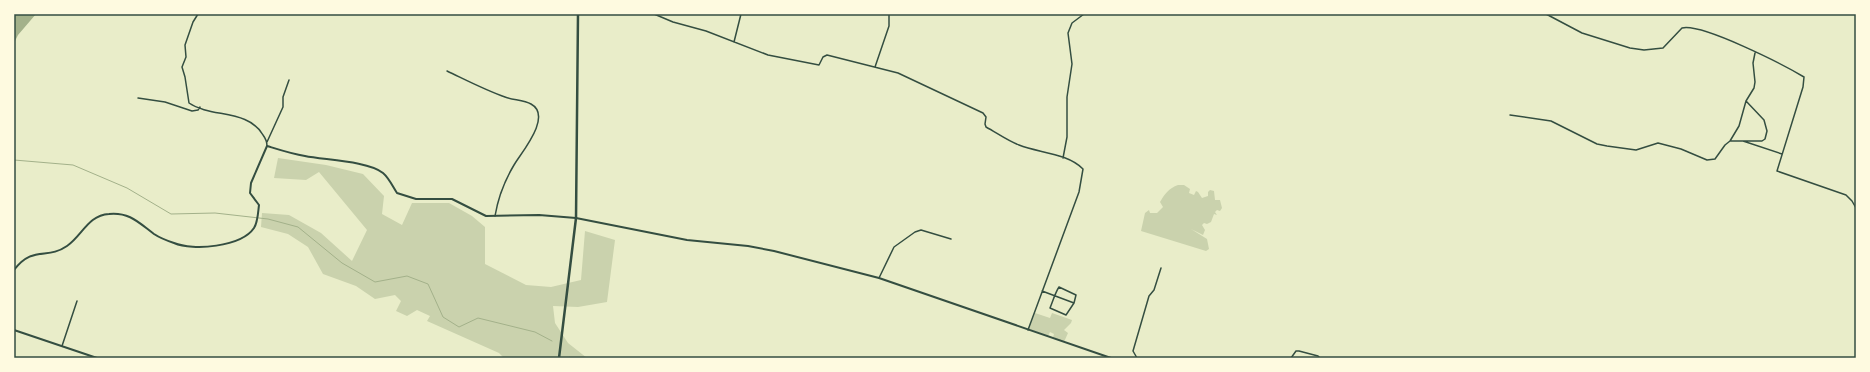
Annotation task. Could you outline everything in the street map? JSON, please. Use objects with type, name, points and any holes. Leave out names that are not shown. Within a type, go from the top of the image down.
[{"type":"main road","points":[[558,358],[576,218],[578,14]]},
{"type":"street","points":[[198,14],[193,22],[185,45],[186,52],[182,67],[185,77],[187,99],[191,104],[252,122],[257,125],[267,142]]},
{"type":"street","points":[[654,14],[673,22],[706,31],[734,42],[794,61],[820,65],[823,57],[827,55],[875,67],[913,79],[983,112],[986,117],[986,127],[1014,143],[1079,164],[1083,169],[1084,175],[1028,330]]},
{"type":"street","points":[[734,42],[741,14]]},
{"type":"street","points":[[875,67],[889,26],[889,14]]},
{"type":"street","points":[[1063,158],[1067,137],[1067,97],[1072,64],[1068,33],[1072,23],[1084,14]]},
{"type":"street","points":[[1546,14],[1582,33],[1637,49],[1650,50],[1663,48],[1676,33],[1686,27],[1714,34],[1805,78],[1783,154],[1777,168],[1779,172],[1846,195],[1856,208]]},
{"type":"street","points":[[1510,115],[1551,121],[1598,144],[1606,146],[1636,150],[1658,143],[1681,149],[1707,160],[1715,159],[1725,145],[1730,141],[1741,121],[1746,100],[1751,94],[1755,82],[1753,62],[1755,53]]},
{"type":"street","points":[[447,71],[505,97],[534,105],[538,112],[537,126],[525,151],[510,172],[497,202],[495,217]]},
{"type":"street","points":[[14,270],[26,257],[64,248],[72,243],[92,219],[108,214],[135,218],[154,234],[185,246],[219,245],[249,233],[254,228],[256,223],[259,205],[250,192],[251,183],[283,107],[283,97],[289,80]]},
{"type":"street","points":[[138,98],[165,102],[192,111],[198,110],[200,107]]},
{"type":"street","points":[[1730,141],[1762,141],[1765,138],[1767,131],[1764,120],[1746,100]]},
{"type":"street","points":[[1743,141],[1783,154]]},
{"type":"street","points":[[267,146],[286,153],[307,157],[333,159],[372,168],[382,172],[400,195],[416,199],[452,200],[482,215],[495,217],[539,215],[576,218],[687,240],[748,246],[774,251],[879,278],[1111,358]]},
{"type":"street","points":[[879,278],[894,247],[915,232],[921,230],[951,239]]},
{"type":"street","points":[[1137,358],[1133,350],[1149,296],[1154,290],[1161,268]]},
{"type":"street","points":[[1059,287],[1076,295],[1074,303],[1066,316],[1051,310],[1059,287]]},
{"type":"street","points":[[1042,291],[1074,303]]},
{"type":"street","points":[[62,346],[77,301]]},
{"type":"street","points":[[14,330],[97,358]]},
{"type":"street","points":[[1291,358],[1296,351],[1318,356],[1320,358]]},
{"type":"shaded area","points":[[14,14],[36,14],[18,35],[14,43]]},
{"type":"shaded area","points":[[278,158],[326,165],[363,174],[384,196],[382,214],[402,225],[412,203],[449,203],[472,216],[485,227],[485,264],[526,285],[551,287],[581,280],[585,231],[615,240],[607,302],[578,307],[553,306],[555,323],[568,343],[587,358],[504,358],[499,353],[427,321],[430,316],[417,310],[407,316],[396,311],[401,301],[395,295],[375,299],[356,286],[323,274],[308,247],[288,234],[261,227],[262,213],[289,215],[321,233],[352,261],[367,230],[319,172],[306,180],[274,178]]},
{"type":"shaded area","points":[[1178,185],[1184,185],[1190,189],[1189,193],[1194,195],[1196,191],[1198,192],[1202,198],[1208,196],[1208,192],[1210,190],[1214,191],[1215,200],[1220,200],[1222,208],[1220,211],[1217,210],[1215,212],[1217,215],[1214,214],[1211,222],[1207,224],[1204,223],[1202,225],[1205,230],[1203,235],[1191,229],[1207,239],[1209,249],[1206,251],[1141,231],[1145,213],[1149,210],[1150,213],[1157,213],[1163,207],[1160,202],[1165,194]]},
{"type":"shaded area","points":[[1035,313],[1050,318],[1052,313],[1072,320],[1064,330],[1068,333],[1064,342],[1053,337],[1054,334],[1050,332],[1048,336],[1029,329]]},
{"type":"waterway","points":[[14,160],[73,165],[127,188],[171,214],[215,213],[268,219],[298,227],[342,263],[375,282],[407,276],[428,284],[443,317],[459,327],[478,318],[535,332],[552,341]]}]
